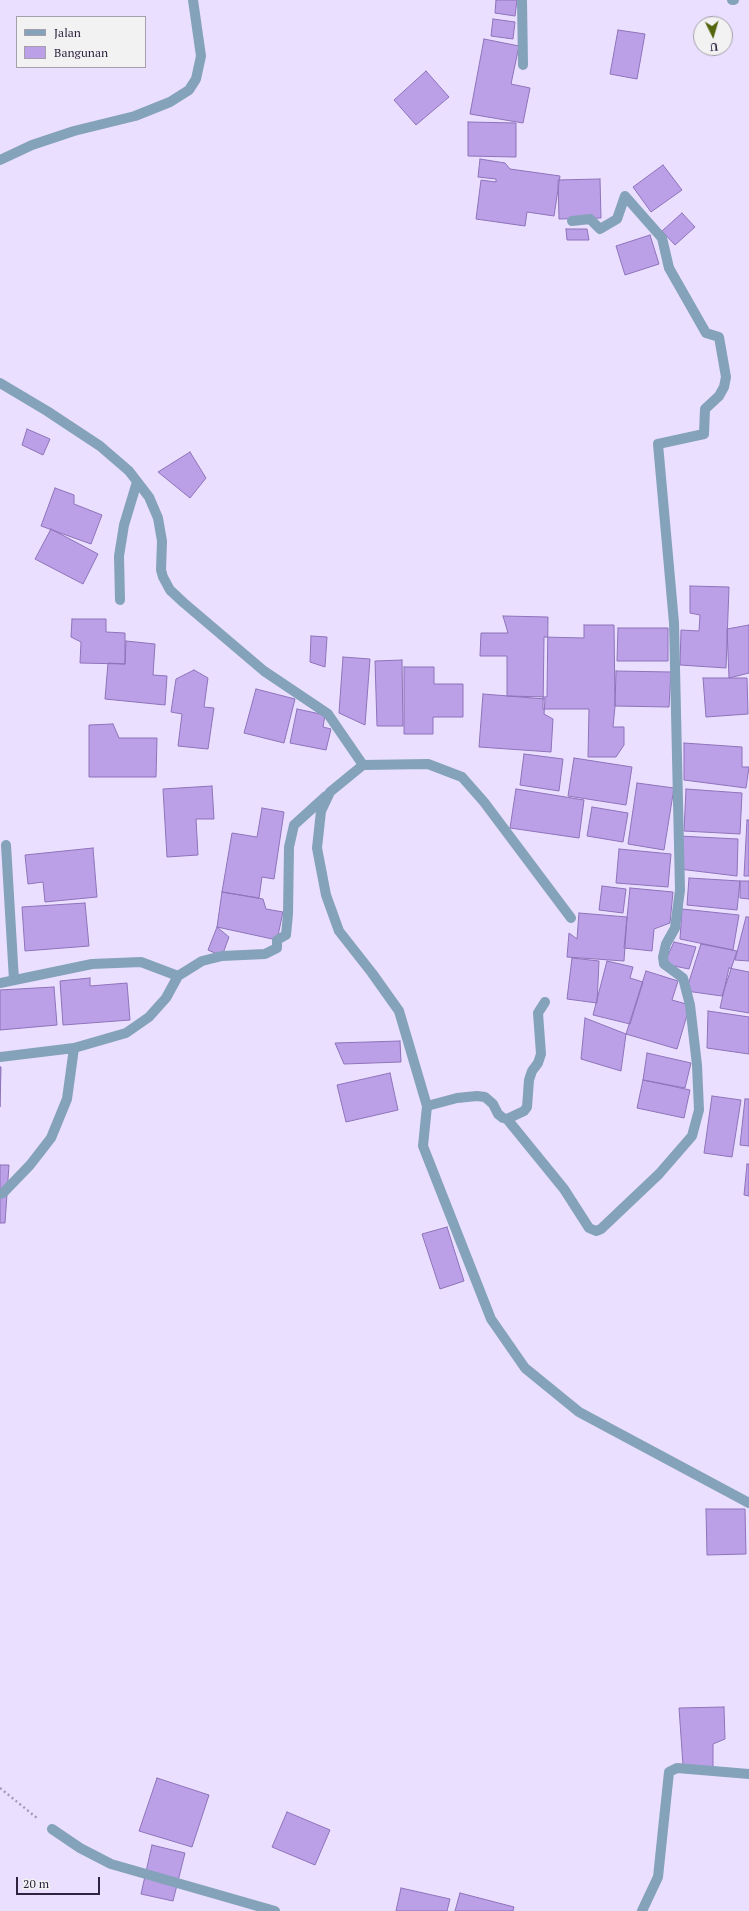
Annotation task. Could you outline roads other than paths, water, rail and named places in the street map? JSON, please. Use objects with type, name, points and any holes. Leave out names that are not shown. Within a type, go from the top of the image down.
[{"type":"street","points":[[0,160],[32,145],[74,131],[135,116],[170,102],[189,90],[196,79],[201,56],[193,0]]},
{"type":"street","points":[[522,0],[523,65]]},
{"type":"street","points":[[427,1106],[457,1098],[476,1096],[485,1097],[493,1104],[498,1114],[507,1119],[564,1189],[589,1228],[596,1231],[601,1229],[659,1174],[692,1136],[699,1110],[697,1065],[690,1005],[683,978],[664,964],[663,957],[666,944],[675,928],[680,890],[674,623],[658,444],[704,434],[705,409],[719,396],[724,387],[726,377],[719,337],[706,333],[669,268],[662,238],[625,196],[617,219],[600,229],[590,219],[572,221]]},
{"type":"street","points":[[0,383],[47,411],[100,446],[129,471],[149,497],[158,518],[162,541],[161,570],[170,590],[264,671],[328,714],[363,765]]},
{"type":"street","points":[[120,600],[119,556],[124,525],[137,482]]},
{"type":"street","points":[[0,1057],[74,1048],[126,1033],[149,1017],[166,998],[178,976],[202,961],[222,956],[265,954],[277,948],[277,940],[286,935],[288,914],[289,847],[294,825],[330,792],[363,765],[428,764],[462,777],[484,802],[571,918]]},
{"type":"street","points":[[330,792],[321,811],[317,848],[326,895],[339,931],[399,1011],[427,1106],[423,1146],[491,1318],[525,1368],[578,1412],[749,1503]]},
{"type":"street","points":[[6,845],[14,980]]},
{"type":"street","points":[[0,983],[92,964],[141,962],[178,976]]},
{"type":"street","points":[[507,1119],[524,1111],[527,1107],[529,1080],[541,1054],[538,1013],[545,1002]]},
{"type":"street","points":[[0,1194],[3,1193],[30,1165],[51,1138],[67,1099],[74,1048]]},
{"type":"street","points":[[642,1911],[658,1877],[670,1772],[677,1768],[749,1774]]},
{"type":"street","points":[[52,1829],[80,1848],[111,1864],[275,1911]]}]
